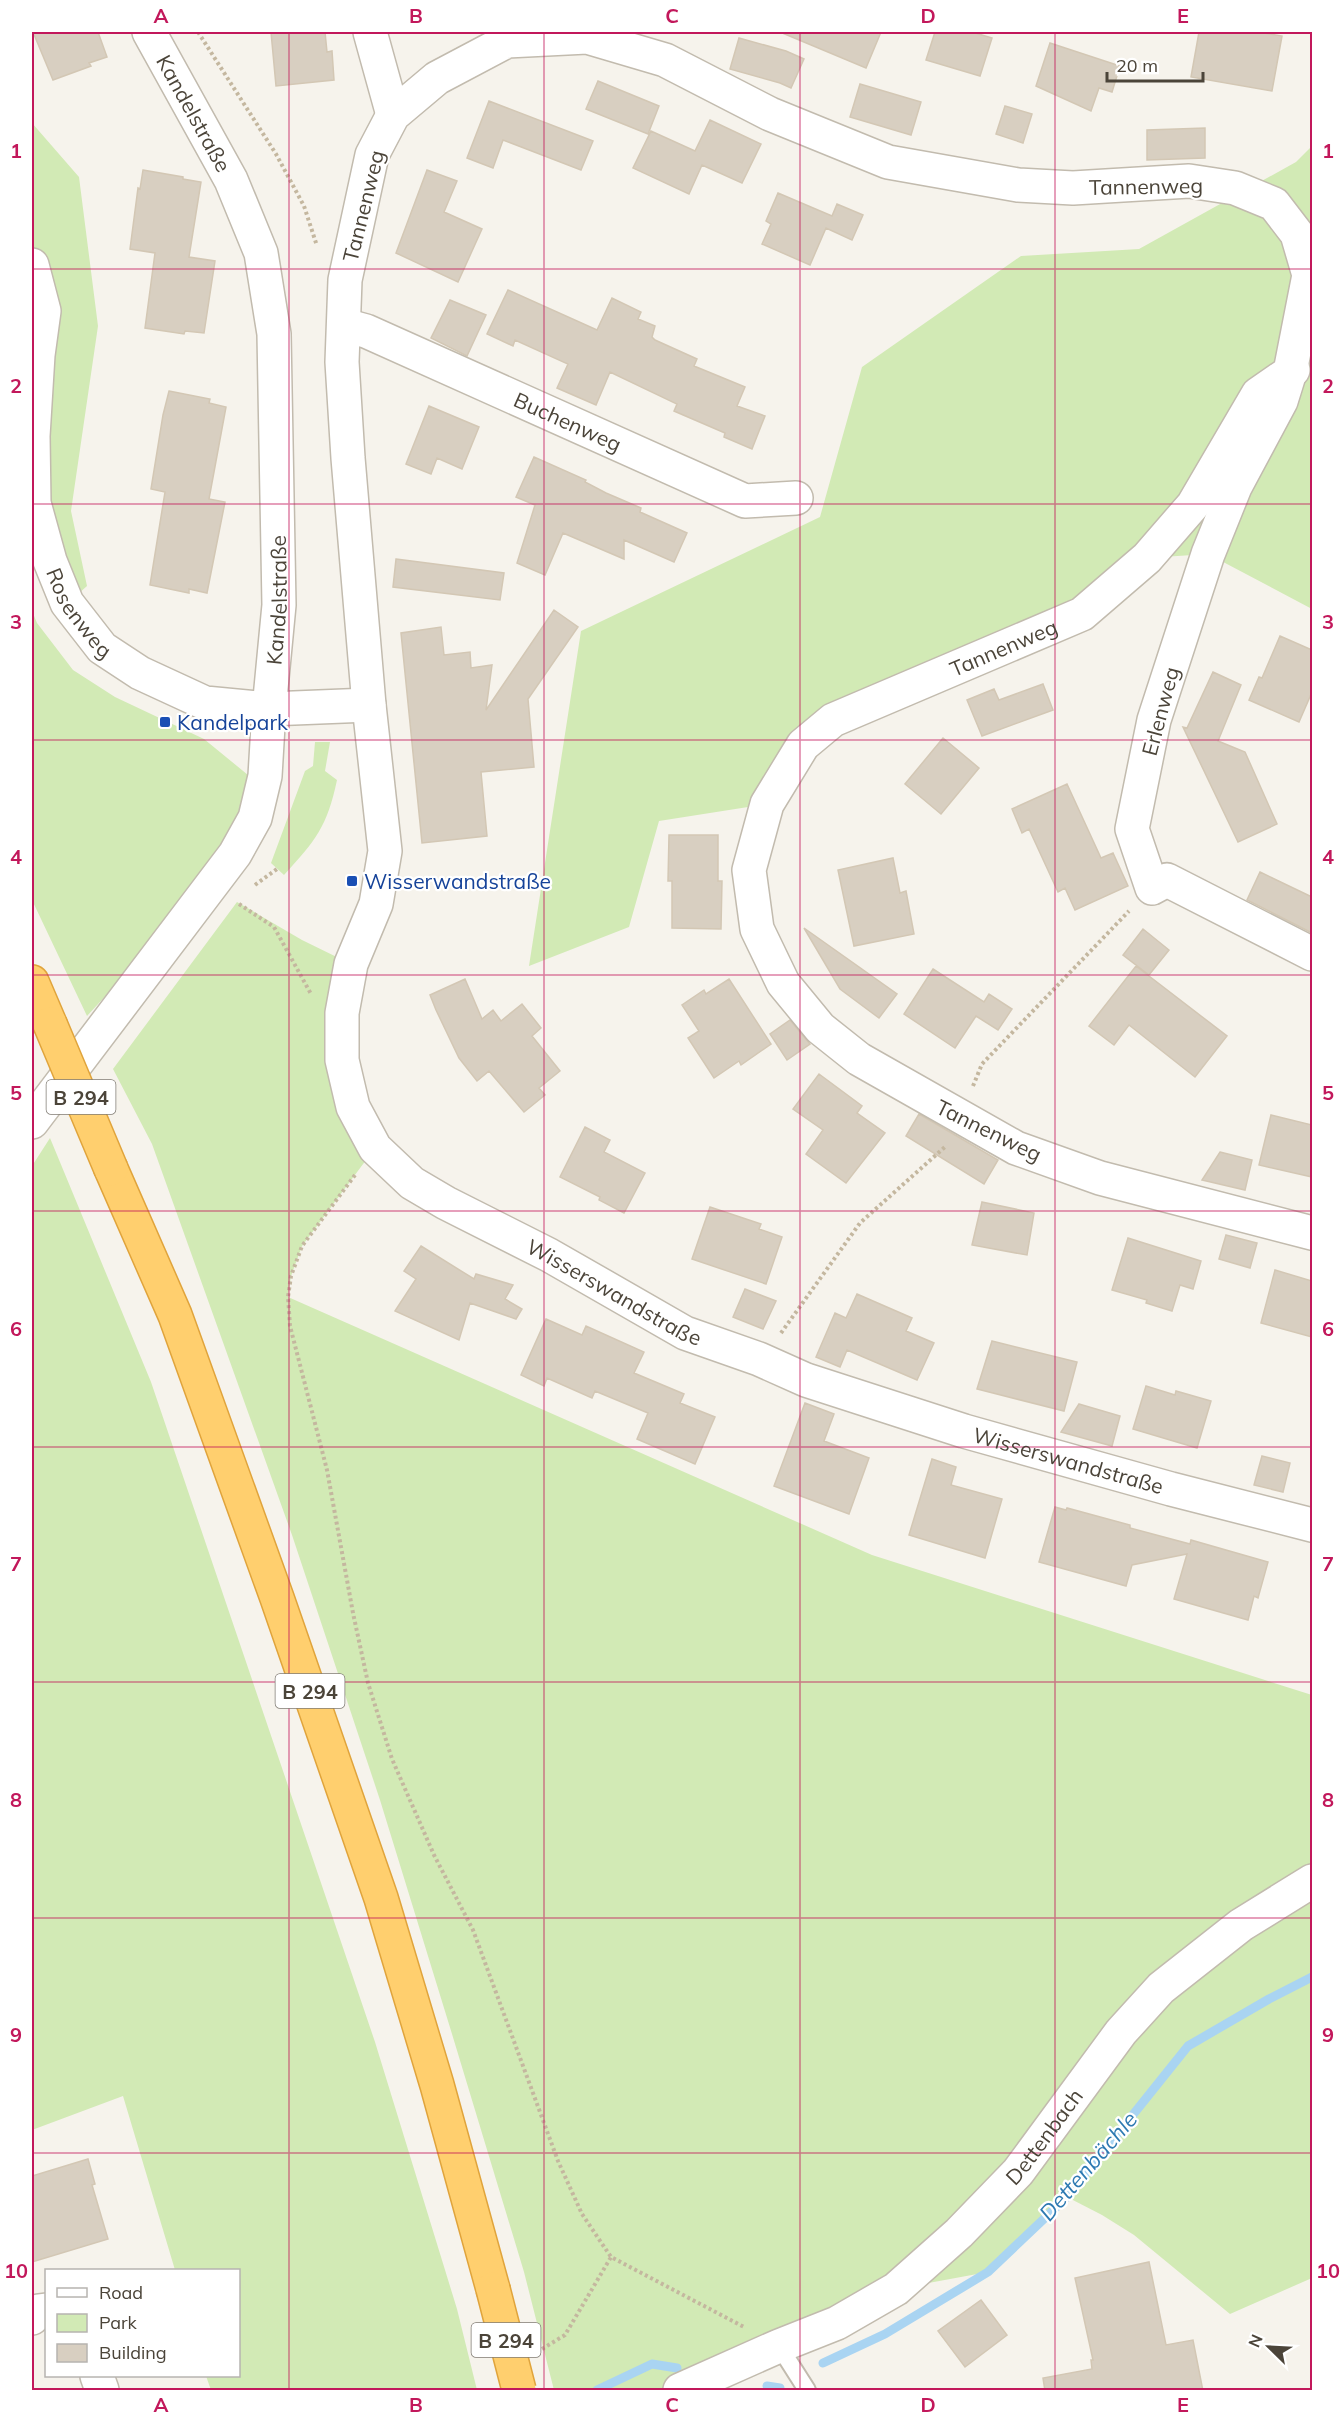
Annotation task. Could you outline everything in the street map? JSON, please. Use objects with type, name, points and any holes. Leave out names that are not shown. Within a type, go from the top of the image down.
[{"type":"highway","name":"B 294","points":[[32,982],[175,1315],[277,1598],[381,1898],[437,2085],[519,2391]]},
{"type":"street","name":"Kandelstraße","points":[[32,1122],[235,854],[255,818],[265,776],[279,606],[274,334],[261,253],[231,180],[148,32]]},
{"type":"street","points":[[370,32],[393,115]]},
{"type":"street","name":"Tannenweg","points":[[369,705],[342,362],[345,280],[372,155],[393,115],[437,78],[507,41],[587,37],[664,60],[770,114],[888,162],[1018,185],[1073,188],[1189,181],[1235,188],[1274,204],[1297,234],[1309,275],[1301,366],[1258,394],[1193,505],[1147,558],[1082,614],[833,720],[803,745],[767,804],[749,870],[756,929],[783,983],[820,1028],[859,1059],[1016,1148],[1100,1178],[1312,1233]]},
{"type":"street","name":"Rosenweg","points":[[32,265],[44,310],[38,355],[33,436],[34,503],[50,561],[66,603],[102,648],[140,673],[205,703],[269,709],[369,705]]},
{"type":"street","name":"Buchenweg","points":[[344,325],[366,332],[745,501],[796,498]]},
{"type":"street","name":"Erlenweg","points":[[1152,888],[1132,829],[1154,720],[1208,554],[1235,487],[1301,366]]},
{"type":"street","name":"Wisserswandstraße","points":[[369,705],[385,852],[376,904],[351,964],[342,1013],[342,1060],[353,1107],[375,1148],[412,1183],[446,1203],[549,1255],[685,1333],[759,1359],[806,1380],[964,1431],[1171,1489],[1312,1525]]},
{"type":"street","points":[[1152,888],[1167,880],[1312,954]]},
{"type":"street","name":"Dettenbach","points":[[680,2391],[779,2346],[837,2323],[896,2289],[959,2233],[1018,2172],[1121,2032],[1161,1988],[1241,1925],[1312,1881]]},
{"type":"street","points":[[32,2318],[38,2311],[45,2310]]},
{"type":"lane","points":[[779,2346],[807,2391]]},
{"type":"path","points":[[198,32],[276,154],[298,195],[327,274],[345,280]]},
{"type":"path","points":[[759,1359],[785,1328],[860,1223],[966,1120],[982,1064],[1152,888]]},
{"type":"path","points":[[208,891],[232,901],[274,927],[319,1009],[342,1013]]},
{"type":"path","points":[[375,1148],[302,1246],[291,1276],[288,1297],[290,1326],[327,1470],[368,1683],[392,1759],[434,1855],[473,1930],[558,2162],[582,2214],[611,2258],[679,2291],[779,2346]]},
{"type":"path","points":[[536,2353],[565,2335],[611,2258]]},
{"type":"green space","points":[[32,123],[79,177],[98,326],[71,511],[87,586],[78,594],[52,524],[32,309]]},
{"type":"green space","points":[[1312,146],[1312,609],[1208,554],[1147,558],[1082,614],[833,720],[767,804],[659,821],[629,927],[529,966],[581,631],[820,517],[862,367],[1021,256],[1139,249],[1296,162]]},
{"type":"green space","points":[[32,611],[37,623],[73,670],[115,697],[204,739],[248,775],[237,817],[217,853],[156,941],[87,1016],[32,900]]},
{"type":"green space","points":[[315,742],[330,742],[325,771],[337,780],[329,810],[319,832],[284,875],[271,863],[305,771],[313,766]]},
{"type":"green space","points":[[237,902],[302,940],[351,964],[342,1013],[375,1148],[302,1246],[291,1276],[288,1297],[872,1555],[1312,1695],[1312,2278],[1230,2314],[1134,2235],[1067,2197],[988,2272],[896,2289],[708,2390],[554,2390],[524,2272],[452,2034],[380,1800],[292,1535],[152,1144],[113,1069]]},
{"type":"green space","points":[[50,1138],[151,1382],[375,2042],[457,2309],[477,2390],[211,2390],[206,2377],[240,2377],[240,2269],[175,2269],[123,2096],[32,2130],[32,1166]]},
{"type":"building","points":[[33,32],[98,32],[107,57],[89,63],[91,66],[53,80]]},
{"type":"building","points":[[271,32],[325,32],[327,52],[332,51],[334,80],[276,86]]},
{"type":"building","points":[[780,32],[881,32],[866,68]]},
{"type":"building","points":[[935,32],[972,32],[992,38],[980,76],[926,60]]},
{"type":"building","points":[[1199,32],[1258,32],[1282,36],[1272,91],[1191,77]]},
{"type":"building","points":[[739,38],[786,51],[804,59],[791,88],[730,69]]},
{"type":"building","points":[[1050,43],[1120,66],[1112,92],[1099,88],[1091,111],[1036,86]]},
{"type":"building","points":[[598,81],[659,106],[648,134],[586,109]]},
{"type":"building","points":[[860,84],[921,102],[911,135],[850,117]]},
{"type":"building","points":[[489,101],[593,141],[581,170],[503,140],[493,168],[467,158]]},
{"type":"building","points":[[1005,106],[1032,114],[1023,143],[996,134]]},
{"type":"building","points":[[710,120],[761,144],[742,183],[702,165],[689,194],[633,168],[651,131],[695,151]]},
{"type":"building","points":[[1205,128],[1205,158],[1147,160],[1147,130]]},
{"type":"building","points":[[143,170],[201,182],[189,257],[215,261],[204,333],[185,331],[184,334],[145,328],[155,253],[130,249],[138,188],[140,189]]},
{"type":"building","points":[[427,170],[457,181],[444,212],[482,229],[458,282],[396,253]]},
{"type":"building","points":[[778,193],[832,216],[837,204],[863,215],[852,240],[826,228],[810,265],[762,244],[771,224],[766,221]]},
{"type":"building","points":[[508,290],[597,330],[612,298],[641,312],[638,319],[655,326],[652,337],[655,340],[697,359],[694,366],[745,387],[737,406],[765,416],[752,449],[724,437],[725,433],[674,411],[677,404],[610,372],[596,405],[557,388],[568,364],[515,340],[513,346],[487,334]]},
{"type":"building","points":[[450,300],[486,315],[467,356],[431,338]]},
{"type":"building","points":[[169,391],[210,399],[209,403],[226,407],[209,499],[225,502],[207,593],[189,589],[189,593],[150,585],[165,492],[151,489]]},
{"type":"building","points":[[429,406],[479,427],[462,469],[437,458],[431,474],[406,464]]},
{"type":"building","points":[[534,457],[586,480],[585,482],[606,493],[641,508],[640,512],[687,533],[674,562],[624,540],[624,559],[563,533],[545,575],[517,563],[535,505],[516,497]]},
{"type":"building","points":[[396,559],[504,573],[500,600],[393,587]]},
{"type":"building","points":[[554,610],[578,627],[528,699],[534,767],[481,772],[487,836],[422,843],[401,633],[441,627],[444,655],[470,652],[471,668],[492,665],[486,710]]},
{"type":"building","points":[[1280,636],[1312,650],[1312,692],[1299,722],[1249,700],[1259,677],[1262,678]]},
{"type":"building","points":[[1213,672],[1241,685],[1218,741],[1245,752],[1277,824],[1238,842],[1183,727],[1187,728]]},
{"type":"building","points":[[1043,684],[1053,710],[982,736],[967,700],[994,689],[999,700]]},
{"type":"building","points":[[943,738],[979,768],[941,814],[905,784]]},
{"type":"building","points":[[1067,784],[1101,858],[1113,853],[1128,886],[1075,910],[1065,888],[1058,892],[1029,829],[1022,833],[1012,809]]},
{"type":"building","points":[[669,835],[718,835],[718,881],[722,881],[721,929],[672,928],[672,881],[668,881]]},
{"type":"building","points":[[893,858],[900,893],[906,891],[914,934],[854,946],[838,870]]},
{"type":"building","points":[[1260,872],[1312,897],[1312,933],[1247,900]]},
{"type":"building","points":[[804,928],[897,994],[879,1018],[840,989]]},
{"type":"building","points":[[1143,929],[1169,950],[1149,975],[1123,955]]},
{"type":"building","points":[[1136,966],[1227,1036],[1195,1077],[1129,1025],[1114,1045],[1089,1026]]},
{"type":"building","points":[[933,969],[984,1002],[989,994],[1012,1009],[998,1030],[976,1016],[955,1048],[904,1014]]},
{"type":"building","points":[[465,979],[482,1019],[493,1010],[501,1021],[522,1004],[541,1028],[532,1036],[560,1071],[539,1088],[545,1095],[524,1112],[489,1071],[477,1081],[459,1058],[436,1010],[430,995]]},
{"type":"building","points":[[729,979],[771,1044],[741,1065],[739,1061],[714,1078],[688,1038],[699,1031],[682,1005],[704,990],[706,994]]},
{"type":"building","points":[[790,1020],[810,1044],[787,1060],[770,1034]]},
{"type":"building","points":[[819,1074],[862,1106],[857,1113],[885,1133],[846,1183],[806,1154],[823,1130],[793,1109]]},
{"type":"building","points":[[919,1114],[998,1160],[984,1184],[906,1136]]},
{"type":"building","points":[[1271,1115],[1312,1125],[1312,1177],[1259,1165]]},
{"type":"building","points":[[585,1127],[610,1140],[604,1152],[645,1173],[624,1213],[599,1200],[600,1197],[560,1177]]},
{"type":"building","points":[[1220,1152],[1252,1160],[1245,1190],[1202,1180]]},
{"type":"building","points":[[982,1202],[1034,1213],[1027,1255],[972,1245]]},
{"type":"building","points":[[710,1207],[761,1224],[759,1229],[782,1237],[766,1284],[692,1259]]},
{"type":"building","points":[[1226,1235],[1257,1243],[1250,1268],[1219,1259]]},
{"type":"building","points":[[1128,1238],[1201,1261],[1193,1289],[1180,1285],[1172,1311],[1146,1303],[1147,1300],[1112,1290]]},
{"type":"building","points":[[421,1246],[474,1279],[476,1274],[513,1285],[505,1299],[522,1309],[516,1319],[470,1303],[459,1340],[395,1311],[416,1279],[404,1271]]},
{"type":"building","points":[[1275,1270],[1312,1281],[1312,1337],[1261,1323]]},
{"type":"building","points":[[745,1289],[776,1301],[763,1329],[733,1317]]},
{"type":"building","points":[[857,1294],[912,1318],[906,1331],[934,1343],[917,1380],[847,1350],[840,1367],[816,1357],[835,1313],[846,1318]]},
{"type":"building","points":[[546,1319],[582,1335],[586,1326],[644,1352],[634,1373],[684,1394],[680,1403],[715,1417],[695,1464],[637,1439],[648,1413],[595,1391],[592,1398],[547,1378],[544,1386],[521,1375]]},
{"type":"building","points":[[992,1341],[1077,1362],[1064,1411],[977,1389]]},
{"type":"building","points":[[1146,1386],[1175,1395],[1176,1391],[1211,1401],[1197,1448],[1133,1429]]},
{"type":"building","points":[[805,1403],[834,1414],[824,1441],[869,1458],[849,1514],[774,1486]]},
{"type":"building","points":[[1079,1404],[1120,1416],[1112,1446],[1061,1432]]},
{"type":"building","points":[[1262,1456],[1290,1463],[1283,1492],[1254,1485]]},
{"type":"building","points":[[932,1459],[956,1467],[951,1485],[1002,1499],[985,1558],[909,1535]]},
{"type":"building","points":[[1055,1507],[1066,1510],[1067,1508],[1130,1525],[1130,1528],[1190,1544],[1191,1540],[1268,1562],[1258,1598],[1254,1596],[1248,1620],[1174,1599],[1187,1554],[1132,1565],[1126,1586],[1039,1562]]},
{"type":"building","points":[[88,2159],[95,2184],[92,2185],[108,2239],[32,2262],[32,2176]]},
{"type":"building","points":[[1149,2262],[1166,2345],[1193,2340],[1203,2391],[1045,2391],[1043,2378],[1092,2369],[1091,2360],[1093,2360],[1075,2278]]},
{"type":"building","points":[[981,2300],[1007,2335],[965,2367],[938,2331]]},
{"type":"waterway","name":"Dettenbächle","points":[[823,2363],[885,2334],[988,2272],[1067,2197],[1188,2046],[1312,1977]]},
{"type":"waterway","points":[[597,2390],[652,2364],[677,2368]]},
{"type":"waterway","points":[[767,2386],[780,2388]]},
{"type":"place","name":"Kandelpark","points":[[165,722]]},
{"type":"place","name":"Wisserwandstraße","points":[[352,881]]}]
